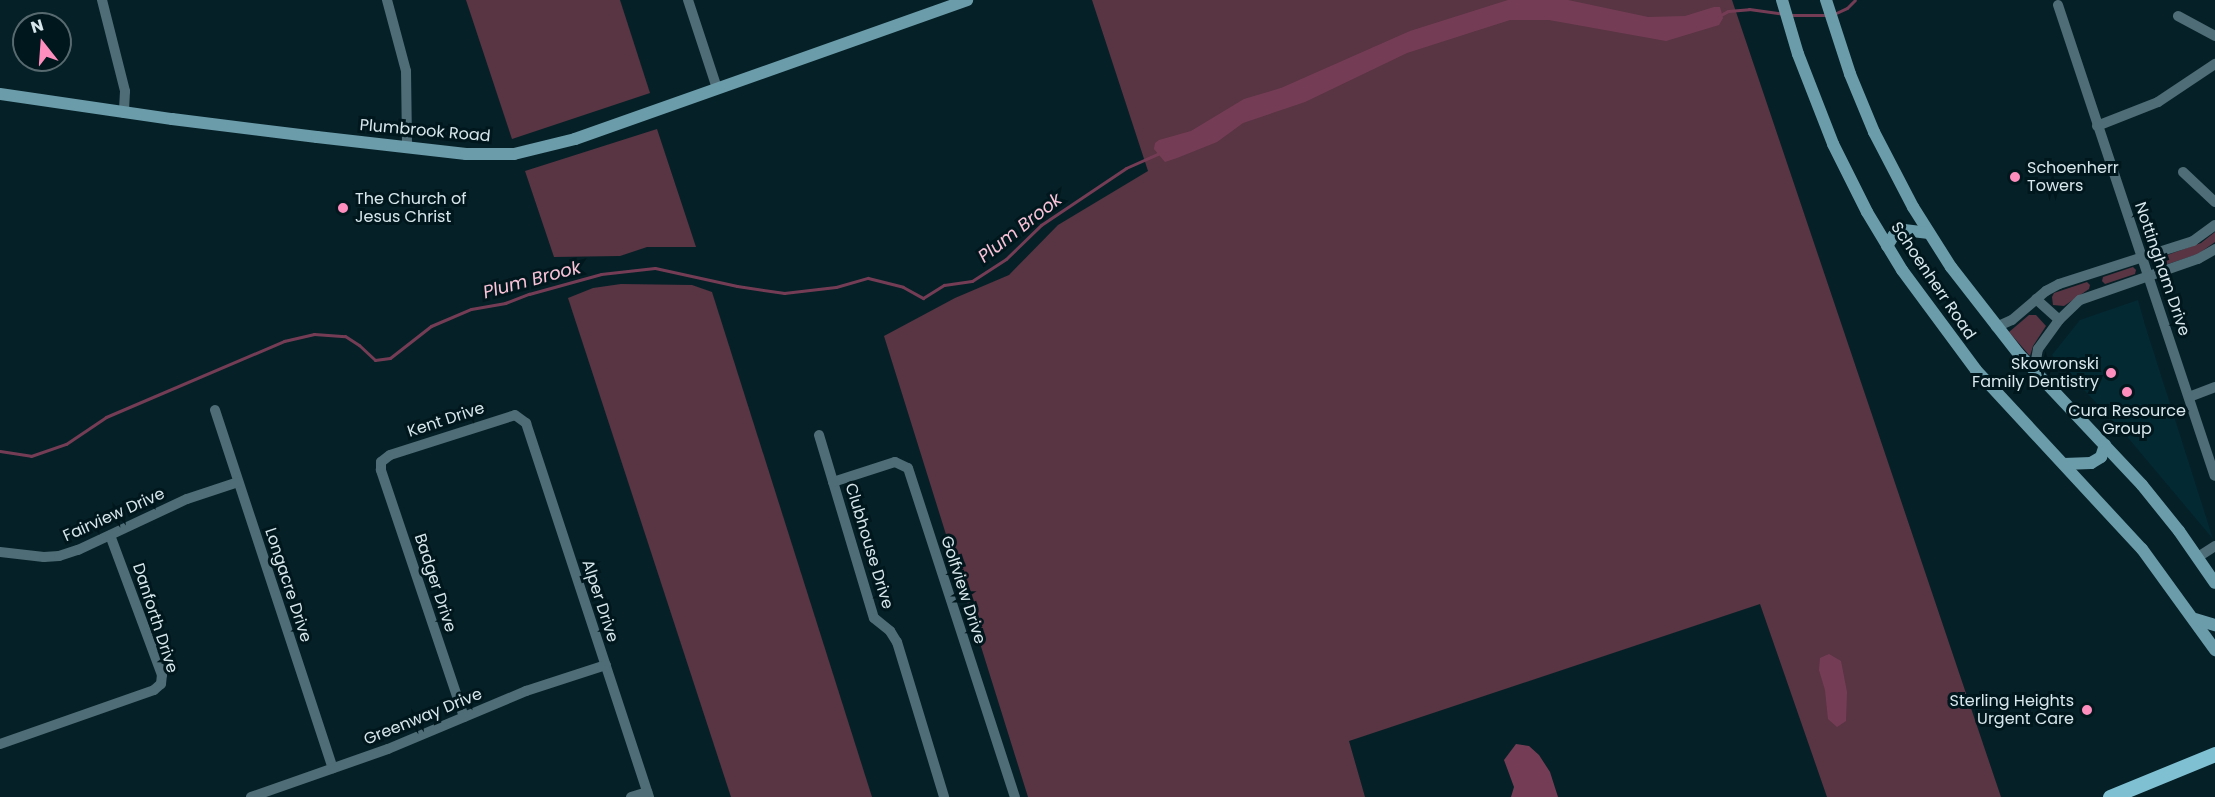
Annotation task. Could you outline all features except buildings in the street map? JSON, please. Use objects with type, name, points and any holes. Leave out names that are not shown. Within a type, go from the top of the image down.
[{"type":"main road","name":"Plumbrook Road","points":[[0,94],[124,113],[492,155],[532,151],[575,139],[968,0]]},
{"type":"main road","name":"Schoenherr Road","points":[[1782,0],[1791,31],[1833,144],[1887,246],[1922,299],[1964,355],[2142,549],[2195,619],[2215,650]]},
{"type":"main road","name":"Schoenherr Road","points":[[1826,0],[1874,132],[1929,233],[1996,327],[2142,485],[2198,557],[2215,583]]},
{"type":"main road","points":[[1887,246],[1894,235],[1904,230],[1929,233]]},
{"type":"main road","points":[[2064,464],[2091,464],[2101,457],[2105,445]]},
{"type":"main road","points":[[2195,619],[2215,625]]},
{"type":"main road","points":[[2110,797],[2215,754]]},
{"type":"street","points":[[102,0],[125,91],[124,113]]},
{"type":"street","points":[[387,0],[406,71],[407,147]]},
{"type":"street","points":[[688,0],[717,88]]},
{"type":"street","name":"Nottingham Drive","points":[[2058,4],[2215,476]]},
{"type":"street","points":[[2178,16],[2215,36]]},
{"type":"street","points":[[2097,126],[2158,102],[2215,64]]},
{"type":"street","points":[[2183,172],[2215,202]]},
{"type":"street","points":[[1996,327],[2012,321],[2036,299],[2059,284],[2193,241],[2215,225]]},
{"type":"street","points":[[2038,375],[2036,360],[2038,350],[2059,320],[2080,300],[2198,259],[2215,249]]},
{"type":"street","points":[[2093,274],[2099,292]]},
{"type":"street","points":[[2036,299],[2059,320]]},
{"type":"street","points":[[2189,397],[2215,387]]},
{"type":"street","name":"Longacre Drive","points":[[214,410],[333,768]]},
{"type":"street","name":"Kent Drive","points":[[384,459],[511,415],[519,416]]},
{"type":"street","name":"Alper Drive","points":[[519,416],[526,423],[648,794]]},
{"type":"street","name":"Clubhouse Drive","points":[[819,435],[874,618],[890,631],[897,642],[944,797]]},
{"type":"street","name":"Badger Drive","points":[[384,459],[381,470],[464,717]]},
{"type":"street","name":"Golfview Drive","points":[[833,482],[895,462],[908,468],[1014,797]]},
{"type":"street","name":"Fairview Drive","points":[[0,552],[44,557],[59,556],[187,499],[238,482]]},
{"type":"street","name":"Danforth Drive","points":[[0,744],[154,690],[162,684],[162,675],[110,535]]},
{"type":"street","points":[[2198,557],[2215,546]]},
{"type":"street","name":"Greenway Drive","points":[[251,797],[333,768],[536,688],[606,665]]},
{"type":"street","points":[[631,797],[648,794]]},
{"type":"shaded area","points":[[466,0],[620,0],[650,93],[512,139]]},
{"type":"shaded area","points":[[1092,0],[1732,0],[2001,797],[1827,797],[1760,604],[1349,741],[1365,797],[1028,797],[884,336],[955,298],[1009,275],[1058,225],[1148,171]]},
{"type":"shaded area","points":[[1508,0],[1568,0],[1648,17],[1685,16],[1720,7],[1723,18],[1719,25],[1666,41],[1549,20],[1510,20],[1407,53],[1305,102],[1243,123],[1217,142],[1177,158],[1165,162],[1154,149],[1155,143],[1159,140],[1191,131],[1244,99],[1281,88],[1410,31]]},
{"type":"shaded area","points":[[657,129],[696,247],[647,247],[620,256],[554,257],[525,171]]},
{"type":"shaded area","points":[[2215,232],[2215,242],[2198,254],[2159,267],[2154,264],[2156,259],[2201,243]]},
{"type":"shaded area","points":[[2133,267],[2136,270],[2135,274],[2105,284],[2102,281],[2103,277]]},
{"type":"shaded area","points":[[2087,282],[2090,285],[2089,289],[2064,306],[2053,305],[2054,293]]},
{"type":"shaded area","points":[[621,284],[692,285],[712,292],[872,797],[731,797],[568,298],[593,288]]},
{"type":"shaded area","points":[[2138,300],[2213,539],[2124,433],[2052,355],[2080,320]]},
{"type":"shaded area","points":[[2029,315],[2036,315],[2046,326],[2033,346],[2030,356],[2009,332]]},
{"type":"shaded area","points":[[1829,654],[1841,661],[1847,692],[1846,721],[1837,727],[1828,719],[1825,690],[1819,670],[1820,658]]},
{"type":"shaded area","points":[[1516,744],[1529,746],[1539,755],[1550,772],[1558,797],[1511,797],[1514,787],[1504,760]]},
{"type":"waterway","name":"Plum Brook","points":[[1834,14],[1847,8],[1855,0]]},
{"type":"waterway","name":"Plum Brook","points":[[1719,16],[1728,11],[1749,9],[1783,14]]},
{"type":"waterway","name":"Plum Brook","points":[[1789,15],[1827,15]]},
{"type":"waterway","name":"Plum Brook","points":[[0,451],[31,456],[66,444],[106,417],[284,341],[314,334],[345,336],[375,360],[390,358],[431,326],[471,309],[505,303],[601,274],[655,268],[737,286],[784,293],[836,287],[868,278],[903,287],[923,298],[944,285],[972,281],[1006,259],[1041,225],[1126,168],[1159,153]]},
{"type":"place","name":"Schoenherr Towers","points":[[2015,177]]},
{"type":"place","name":"The Church of Jesus Christ","points":[[343,208]]},
{"type":"place","name":"Skowronski Family Dentistry","points":[[2111,373]]},
{"type":"place","name":"Cura Resource Group","points":[[2127,392]]},
{"type":"place","name":"Sterling Heights Urgent Care","points":[[2087,710]]}]
